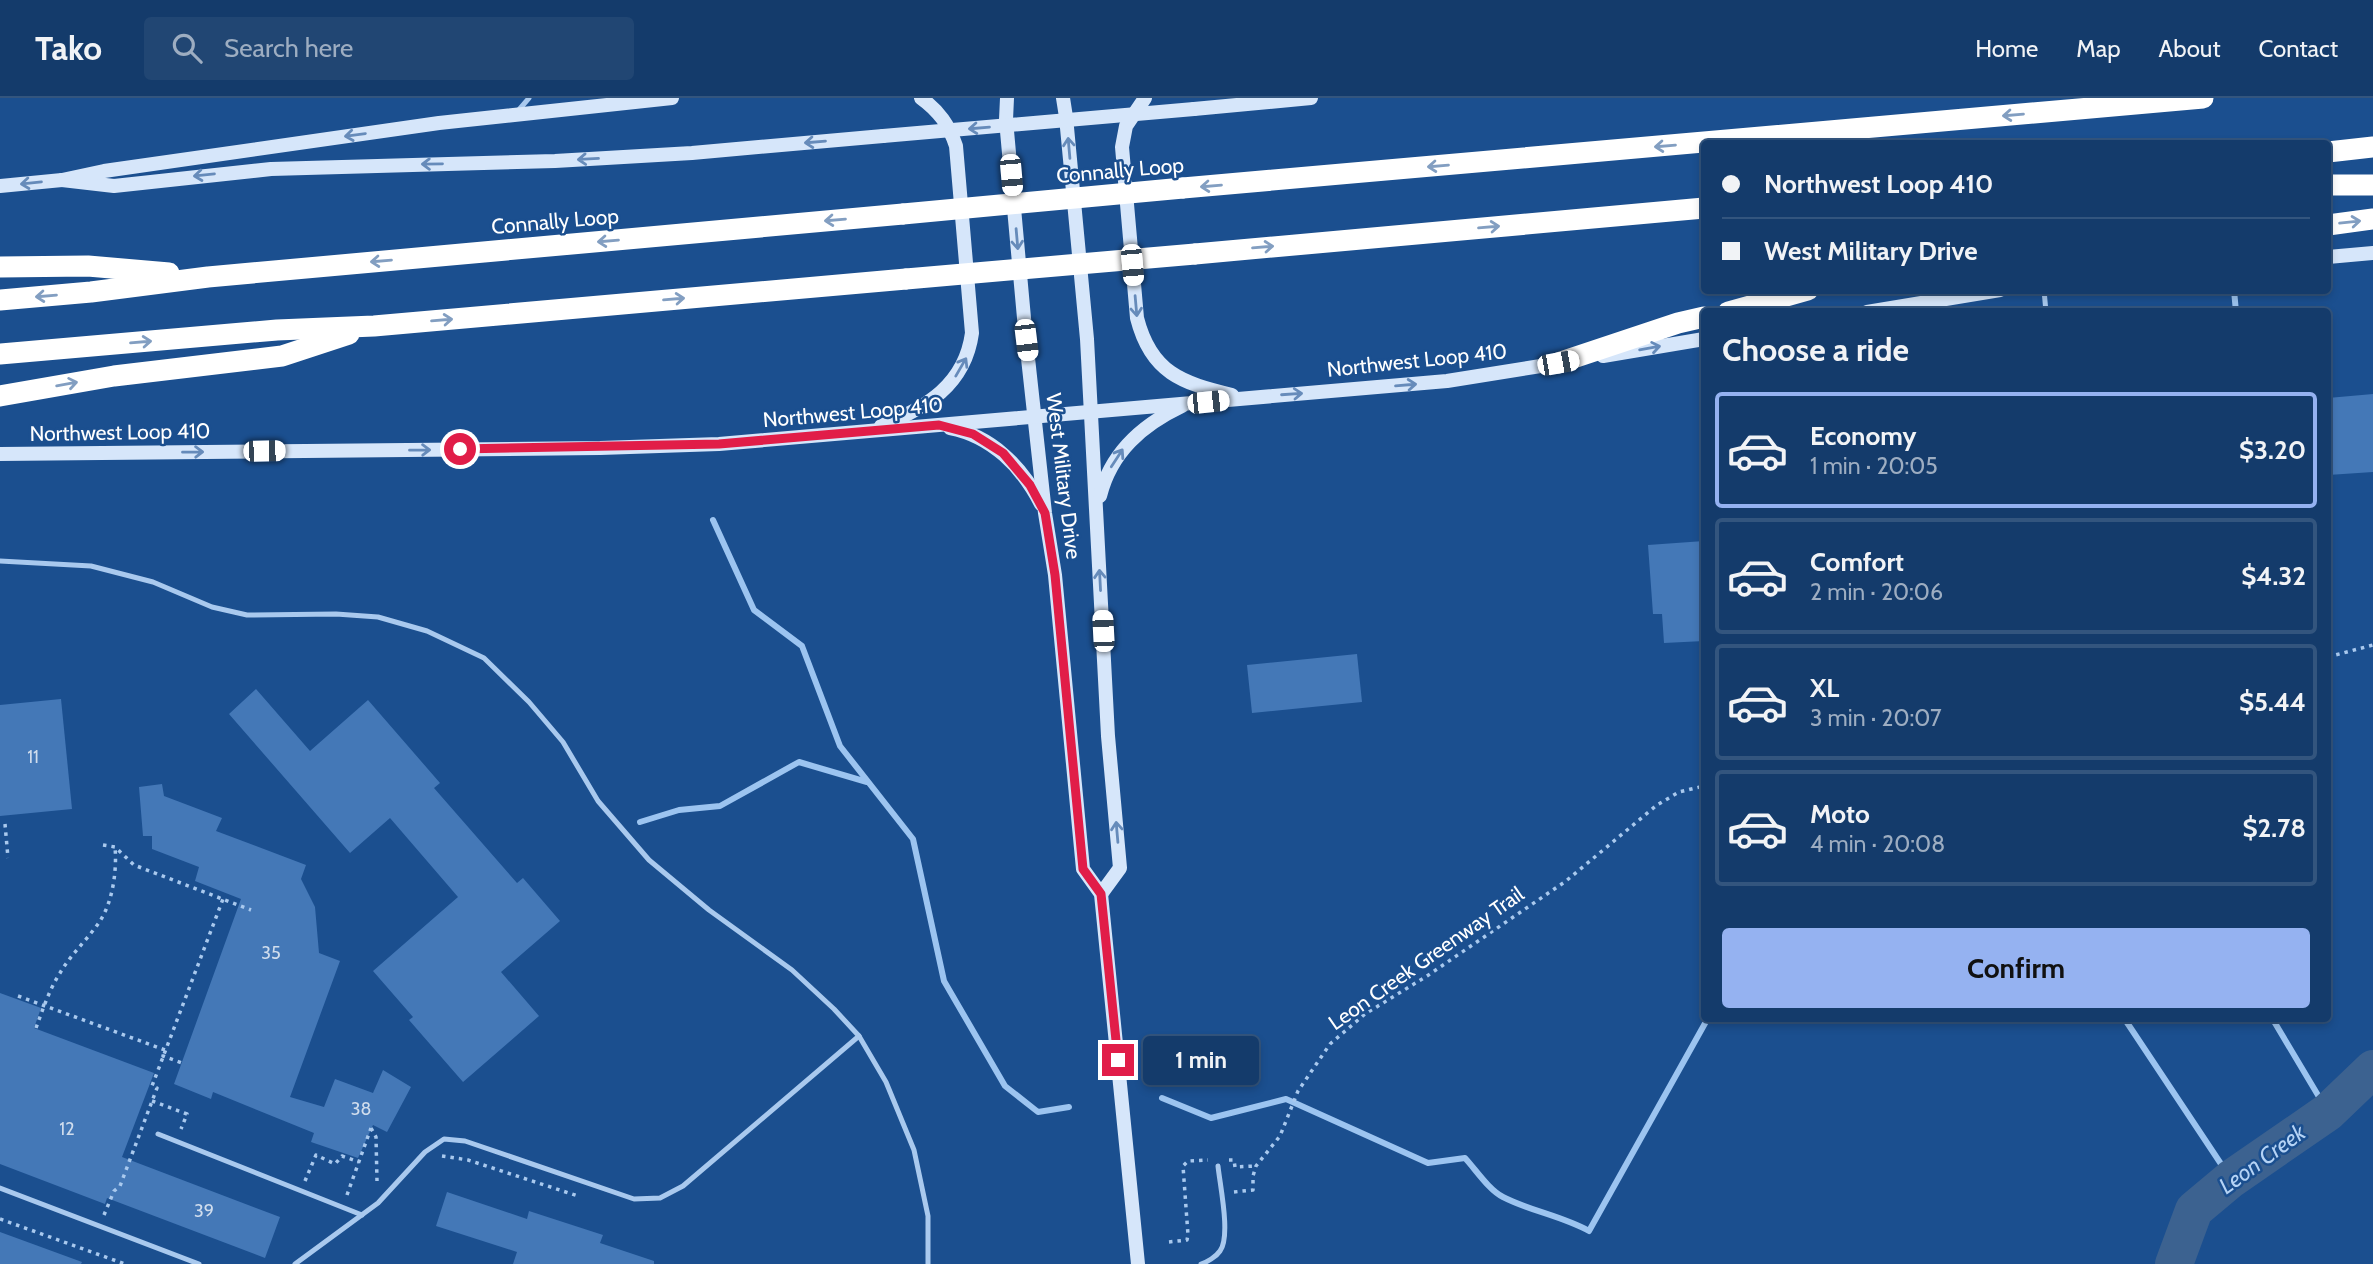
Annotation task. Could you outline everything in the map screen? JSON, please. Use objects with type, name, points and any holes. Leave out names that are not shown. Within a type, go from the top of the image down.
[{"type":"highway","points":[[2051,111],[2083,98]]},
{"type":"highway","name":"Connally Loop","points":[[1724,140],[2203,98]]},
{"type":"highway","name":"Connally Loop","points":[[0,300],[208,277],[1701,142]]},
{"type":"highway","points":[[2331,152],[2373,148]]},
{"type":"highway","points":[[2331,184],[2373,186]]},
{"type":"highway","points":[[0,354],[277,330],[374,326],[1701,208]]},
{"type":"highway","points":[[2331,225],[2373,219]]},
{"type":"highway","points":[[0,267],[88,266],[208,277]]},
{"type":"highway","points":[[1742,308],[1793,294]]},
{"type":"highway","points":[[1558,363],[1701,318]]},
{"type":"highway","points":[[0,396],[138,373],[282,356],[374,326]]},
{"type":"main road","points":[[0,186],[62,180],[104,171],[592,101],[673,98]]},
{"type":"main road","points":[[867,432],[902,417],[942,392],[962,367],[971,345],[972,318],[956,146],[946,122],[921,98]]},
{"type":"main road","name":"West Military Drive","points":[[1007,98],[1006,120],[1035,416],[1045,513],[1055,575],[1083,869],[1101,894],[1138,1264]]},
{"type":"main road","name":"West Military Drive","points":[[1063,98],[1091,411],[1108,736],[1120,868],[1101,894]]},
{"type":"main road","points":[[1145,98],[1131,117],[1122,147],[1137,318],[1141,333],[1154,357],[1176,377],[1195,385],[1246,398]]},
{"type":"main road","points":[[62,180],[114,186],[271,169],[555,161],[692,153],[1311,98]]},
{"type":"main road","points":[[2331,257],[2373,253]]},
{"type":"main road","points":[[1891,308],[1976,294]]},
{"type":"main road","name":"Northwest Loop 410","points":[[0,454],[719,444],[1447,381],[1701,339]]},
{"type":"main road","points":[[1098,522],[1103,485],[1121,450],[1141,430],[1188,404]]},
{"type":"main road","points":[[939,425],[973,434],[1003,453],[1030,485],[1045,513]]},
{"type":"lane","points":[[515,114],[529,98]]},
{"type":"lane","points":[[0,561],[91,566],[153,582],[212,607],[247,615],[336,614],[378,617],[427,631],[484,658],[529,702],[563,742],[598,801],[649,860],[792,971],[859,1036],[886,1082],[914,1150],[928,1216],[928,1264]]},
{"type":"lane","points":[[295,1264],[378,1203],[425,1152],[444,1139],[465,1141],[634,1199],[660,1198],[682,1186],[859,1036]]},
{"type":"lane","points":[[158,1134],[362,1215]]},
{"type":"lane","points":[[1201,1264],[1221,1250],[1225,1233],[1218,1166]]},
{"type":"lane","points":[[0,1188],[198,1264]]},
{"type":"path","points":[[2331,657],[2373,645]]},
{"type":"path","name":"Leon Creek Greenway Trail","points":[[1221,1193],[1253,1190],[1256,1166],[1280,1136],[1298,1091],[1330,1044],[1365,1014],[1427,976],[1566,881],[1657,805],[1679,792],[1701,787]]},
{"type":"path","points":[[5,824],[8,858]]},
{"type":"path","points":[[103,845],[115,847],[134,864],[251,910]]},
{"type":"path","points":[[36,1028],[58,975],[100,920],[108,904],[116,860],[115,847]]},
{"type":"path","points":[[99,1226],[114,1191],[120,1186],[157,1088],[152,1086],[223,899]]},
{"type":"path","points":[[18,996],[165,1050],[163,1056]]},
{"type":"path","points":[[163,1056],[182,1063]]},
{"type":"path","points":[[152,1101],[187,1114],[176,1142]]},
{"type":"path","points":[[342,1208],[371,1128],[376,1137],[377,1181]]},
{"type":"path","points":[[301,1191],[316,1156],[335,1164],[342,1156],[359,1162]]},
{"type":"path","points":[[432,1160],[443,1156],[468,1160],[578,1196]]},
{"type":"path","points":[[1169,1242],[1187,1240],[1188,1235],[1183,1166],[1188,1161],[1211,1160]]},
{"type":"path","points":[[1223,1160],[1234,1160],[1236,1167],[1256,1166]]},
{"type":"path","points":[[0,1219],[125,1264]]},
{"type":"building","points":[[2373,394],[2373,472],[2331,475],[2331,398]]},
{"type":"building","points":[[1701,541],[1701,641],[1664,643],[1662,614],[1653,614],[1648,545]]},
{"type":"building","points":[[1357,654],[1362,702],[1252,713],[1247,665]]},
{"type":"building","points":[[256,689],[310,751],[368,700],[440,783],[434,788],[517,883],[523,878],[560,921],[501,972],[539,1016],[463,1082],[409,1020],[413,1017],[373,971],[458,897],[390,818],[350,853],[229,714]]},
{"type":"building","points":[[61,699],[72,809],[0,816],[0,705]]},
{"type":"building","points":[[162,784],[164,796],[222,818],[216,831],[306,865],[301,879],[315,907],[319,953],[340,961],[290,1097],[324,1107],[335,1079],[373,1093],[383,1070],[411,1087],[387,1132],[373,1125],[358,1158],[311,1142],[314,1133],[213,1092],[211,1099],[174,1084],[241,899],[195,881],[199,867],[152,849],[152,836],[143,836],[139,787]]},
{"type":"building","points":[[0,993],[41,1008],[34,1028],[154,1073],[122,1157],[280,1217],[265,1258],[107,1198],[105,1204],[0,1164]]},
{"type":"building","points":[[447,1192],[527,1219],[529,1211],[603,1235],[600,1243],[654,1261],[654,1264],[513,1264],[517,1252],[436,1226]]},
{"type":"building","points":[[0,1232],[82,1262],[0,1264]]},
{"type":"waterway","points":[[2234,294],[2236,308]]},
{"type":"waterway","points":[[713,520],[754,610],[802,646],[840,746],[913,839],[944,981],[1005,1086],[1038,1112],[1069,1107]]},
{"type":"waterway","points":[[640,822],[679,810],[720,806],[799,762],[867,782]]},
{"type":"waterway","points":[[1162,1098],[1211,1118],[1286,1099],[1428,1163],[1465,1158],[1488,1185],[1503,1197],[1589,1231],[1706,1022]]},
{"type":"waterway","points":[[2127,1022],[2231,1179]]},
{"type":"waterway","points":[[2274,1022],[2328,1112]]},
{"type":"waterway","name":"Leon Creek","points":[[2174,1264],[2194,1210],[2231,1179],[2328,1112],[2373,1069]]},
{"type":"route","points":[[460,449],[719,444],[939,425],[983,438],[1003,453],[1030,485],[1045,513],[1055,575],[1083,869],[1101,894],[1118,1060]]}]
